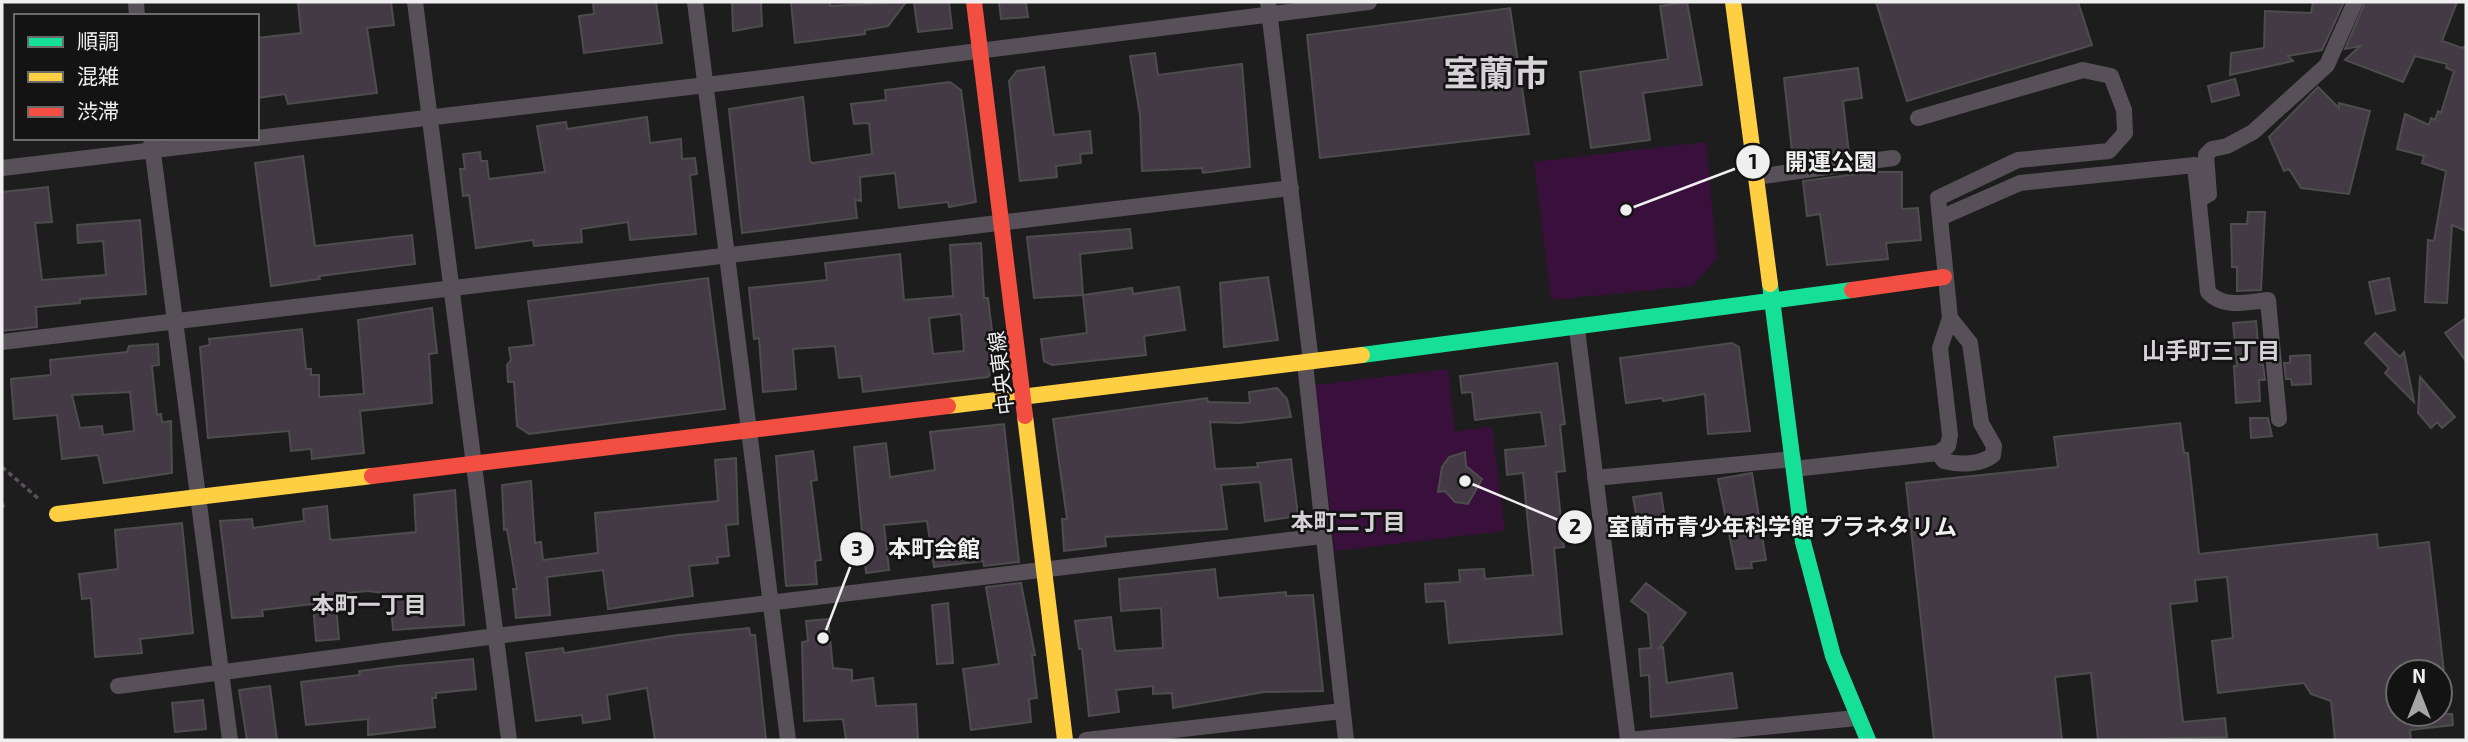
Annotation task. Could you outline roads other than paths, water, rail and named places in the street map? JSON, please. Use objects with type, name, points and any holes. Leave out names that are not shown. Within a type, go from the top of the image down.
[{"type":"street","points":[[415,2],[449,287],[509,740]]},
{"type":"street","points":[[695,2],[788,740]]},
{"type":"street","name":"中央東線","points":[[974,2],[1065,740]]},
{"type":"street","points":[[259,135],[429,118],[706,85],[979,50],[1269,8],[1369,2]]},
{"type":"street","points":[[1733,2],[1802,542],[1833,656],[1868,740]]},
{"type":"street","points":[[2199,200],[2209,194],[2206,155],[2212,149],[2227,146],[2253,132],[2327,65],[2355,2]]},
{"type":"street","points":[[1269,8],[1308,363],[1322,536],[1346,740]]},
{"type":"street","points":[[1595,478],[1938,453],[1948,446],[1950,435],[1940,348],[1950,318],[1938,198],[2018,160],[2109,151],[2124,133],[2124,110],[2111,76],[2083,70],[1918,118]]},
{"type":"street","points":[[2,168],[152,145],[203,140]]},
{"type":"street","points":[[152,145],[230,740]]},
{"type":"street","points":[[1756,177],[1893,158]]},
{"type":"street","points":[[1940,218],[2020,183],[2195,165],[2208,292],[2216,300],[2230,304],[2268,300],[2279,419]]},
{"type":"street","points":[[2,342],[1290,188]]},
{"type":"street","points":[[57,514],[1308,363],[1772,303],[1944,277]]},
{"type":"street","points":[[1938,453],[1944,461],[1955,464],[1986,461],[1993,455],[1994,446],[1981,423],[1970,343],[1950,318]]},
{"type":"street","points":[[1577,329],[1628,740],[1857,718]]},
{"type":"street","points":[[118,686],[222,670],[1322,536]]},
{"type":"street","points":[[1086,740],[1342,711]]},
{"type":"place","name":"開運公園","points":[[1626,210]]},
{"type":"place","name":"室蘭市青少年科学館 プラネタリム","points":[[1465,481]]},
{"type":"place","name":"本町会館","points":[[823,638]]},
{"type":"district","name":"室蘭市","points":[[1496,72]]},
{"type":"district","name":"山手町三丁目","points":[[2211,350]]},
{"type":"district","name":"本町二丁目","points":[[1348,521]]},
{"type":"district","name":"本町一丁目","points":[[369,604]]}]
